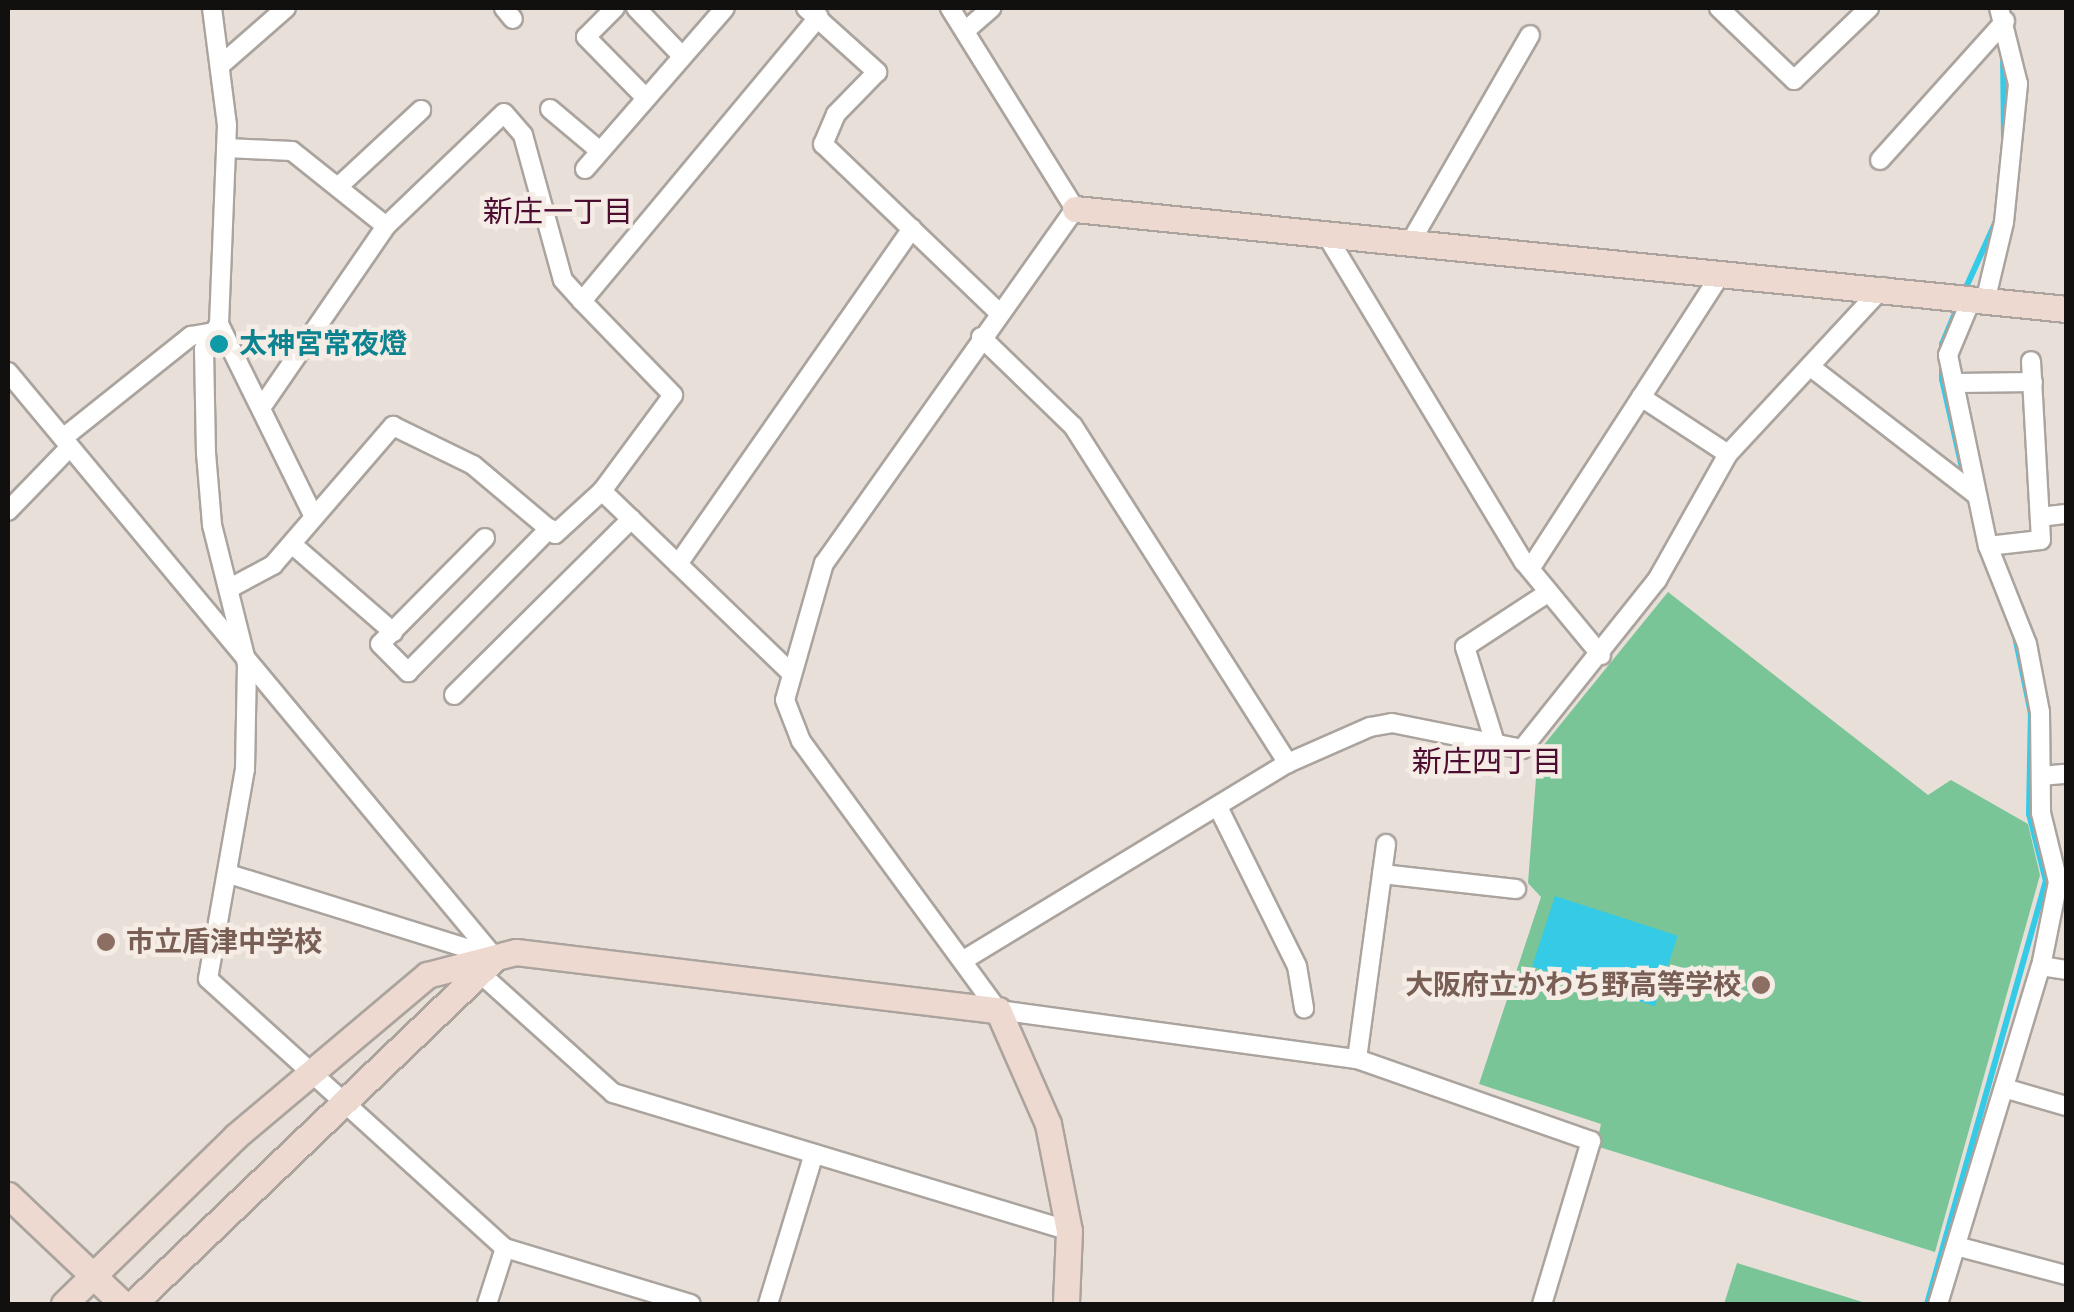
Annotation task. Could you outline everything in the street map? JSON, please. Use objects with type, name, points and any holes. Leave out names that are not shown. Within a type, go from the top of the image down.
[{"type":"street","points":[[212,8],[222,64],[226,148],[216,328],[204,348],[206,453],[212,525],[232,587],[246,664],[232,875],[208,978],[505,1248],[692,1304]]},
{"type":"street","points":[[222,64],[286,8]]},
{"type":"street","points":[[615,8],[586,38],[646,98]]},
{"type":"street","points":[[636,8],[682,56]]},
{"type":"street","points":[[585,169],[725,8]]},
{"type":"street","points":[[950,8],[1075,209]]},
{"type":"street","points":[[965,30],[991,8]]},
{"type":"street","points":[[1719,8],[1794,80],[1869,8]]},
{"type":"street","points":[[582,301],[813,12],[876,72],[836,114],[823,144],[999,313]]},
{"type":"street","points":[[1880,160],[2000,22]]},
{"type":"street","points":[[1938,1304],[2061,895],[2041,776],[2027,644],[1988,546],[1975,494],[1957,383],[1948,355],[1978,301],[2004,222],[2018,84],[2000,22]]},
{"type":"street","points":[[1410,244],[1530,35]]},
{"type":"street","points":[[550,109],[600,151]]},
{"type":"street","points":[[340,186],[421,110]]},
{"type":"street","points":[[232,587],[293,545],[312,514],[392,426],[474,465],[556,534],[602,491],[673,394],[564,280],[523,135],[504,113],[386,226],[261,408]]},
{"type":"street","points":[[226,148],[292,151],[386,226]]},
{"type":"street","points":[[1075,209],[1883,287],[2066,309]]},
{"type":"street","points":[[1066,1304],[1069,1231],[1048,1124],[998,1010],[967,958],[801,740],[786,700],[790,672],[824,563],[1075,209]]},
{"type":"street","points":[[678,564],[912,229]]},
{"type":"street","points":[[1327,236],[1530,569],[1601,654]]},
{"type":"street","points":[[1530,569],[1722,272]]},
{"type":"street","points":[[967,958],[1288,763],[1392,722],[1522,749],[1657,580],[1728,454],[1812,368],[1883,287]]},
{"type":"street","points":[[216,328],[261,408],[312,514]]},
{"type":"street","points":[[8,511],[67,442],[191,336],[216,328]]},
{"type":"street","points":[[981,338],[1073,426],[1288,763]]},
{"type":"street","points":[[1988,546],[2041,540],[2032,361]]},
{"type":"street","points":[[1812,368],[1975,494]]},
{"type":"street","points":[[8,372],[178,567],[246,664],[488,966],[613,1093],[1069,1231]]},
{"type":"street","points":[[1957,383],[2032,382]]},
{"type":"street","points":[[1641,397],[1728,454]]},
{"type":"street","points":[[602,491],[790,672]]},
{"type":"street","points":[[2040,517],[2066,514]]},
{"type":"street","points":[[454,696],[631,519]]},
{"type":"street","points":[[485,538],[380,644],[408,672],[550,528]]},
{"type":"street","points":[[293,545],[393,632]]},
{"type":"street","points":[[1496,746],[1466,647],[1549,592]]},
{"type":"street","points":[[2041,776],[2066,774]]},
{"type":"street","points":[[1218,809],[1297,966],[1304,1008]]},
{"type":"street","points":[[1357,1059],[1386,844]]},
{"type":"street","points":[[1382,874],[1516,889]]},
{"type":"street","points":[[232,875],[488,966]]},
{"type":"street","points":[[132,1304],[340,1098],[488,966],[516,952],[998,1010],[1357,1059],[1591,1141],[1542,1304]]},
{"type":"street","points":[[64,1304],[312,1071],[427,975],[488,966]]},
{"type":"street","points":[[2041,966],[2066,970]]},
{"type":"street","points":[[2004,1088],[2066,1106]]},
{"type":"street","points":[[768,1304],[814,1154]]},
{"type":"street","points":[[8,1195],[123,1304]]},
{"type":"street","points":[[1956,1246],[2066,1275]]},
{"type":"street","points":[[486,1304],[505,1248]]},
{"type":"green space","name":"大阪府立かわち野高等学校","points":[[1668,592],[1928,795],[1951,780],[2028,824],[2040,875],[1935,1252],[1596,1146],[1601,1124],[1479,1084],[1541,897],[1528,883],[1538,752]]},
{"type":"green space","points":[[1737,1263],[1869,1304],[1724,1304]]},
{"type":"water","points":[[1555,896],[1678,936],[1655,1006],[1532,966]]},
{"type":"waterway","points":[[2003,55],[2004,142]]},
{"type":"waterway","points":[[1963,294],[1997,219]]},
{"type":"waterway","points":[[1958,306],[1942,344],[1942,379],[1964,477]]},
{"type":"waterway","points":[[1927,1304],[2046,881],[2029,814],[2031,714],[2015,636]]},
{"type":"place","name":"太神宮常夜燈","points":[[219,344]]},
{"type":"place","name":"市立盾津中学校","points":[[106,942]]},
{"type":"place","name":"大阪府立かわち野高等学校","points":[[1761,985]]},
{"type":"district","name":"新庄一丁目","points":[[558,213]]},
{"type":"district","name":"新庄四丁目","points":[[1487,763]]}]
